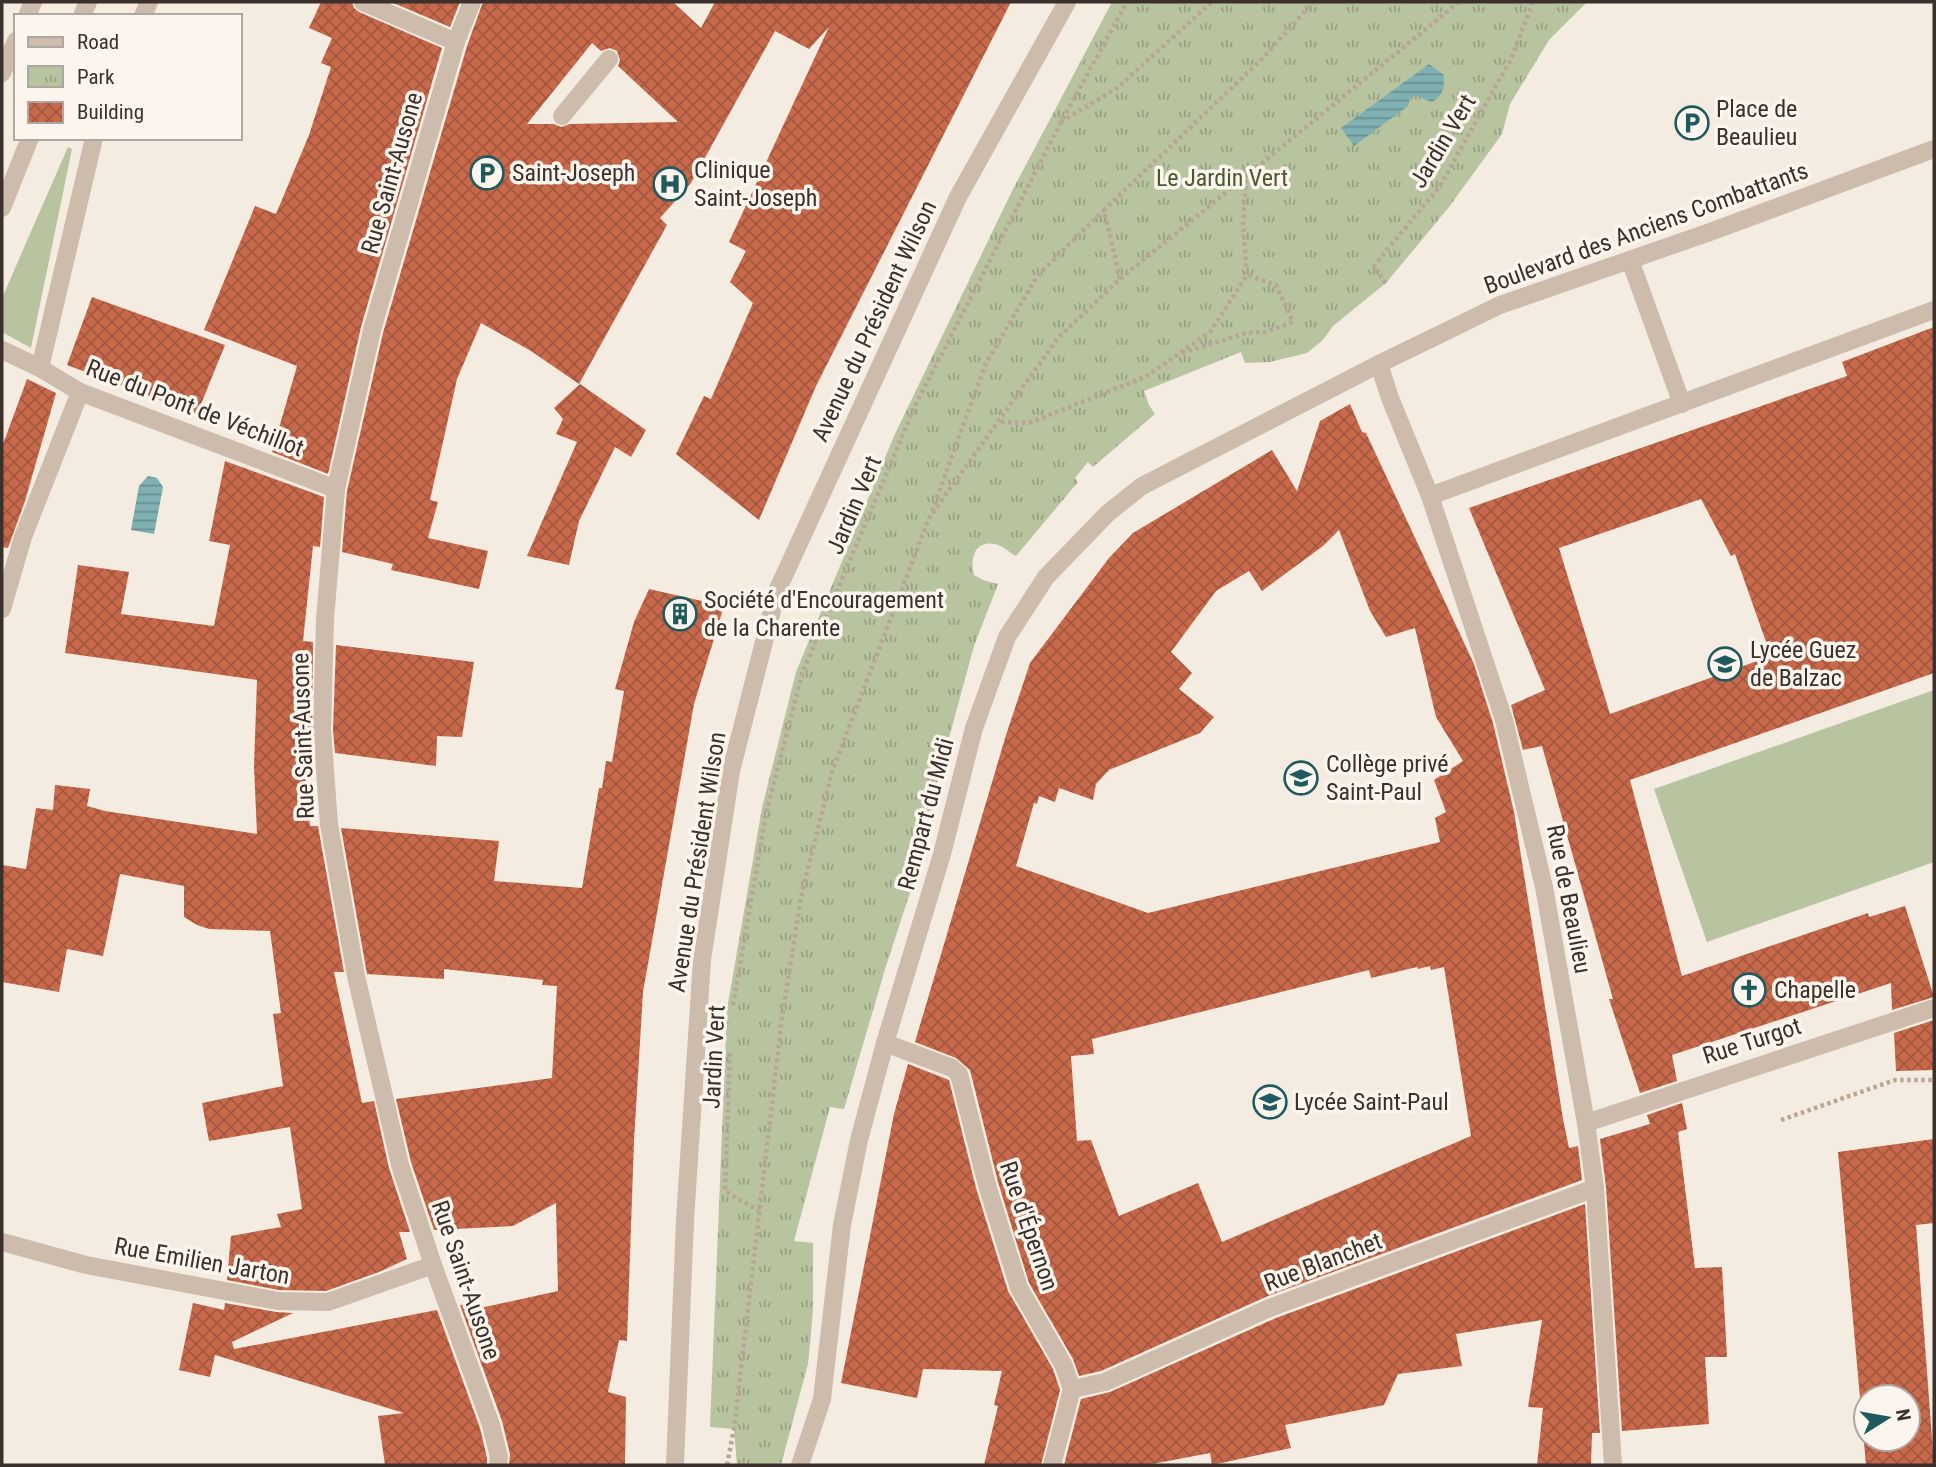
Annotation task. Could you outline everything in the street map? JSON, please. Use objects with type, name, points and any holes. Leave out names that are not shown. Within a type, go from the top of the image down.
[{"type":"street","points":[[363,2],[456,42]]},
{"type":"street","name":"Rue Saint-Ausone","points":[[472,2],[456,42],[372,330],[336,489],[325,619],[323,730],[329,824],[356,976],[401,1165],[433,1265],[491,1424],[499,1457],[498,1465]]},
{"type":"street","name":"Avenue du Président Wilson","points":[[675,1465],[685,1220],[702,960],[731,771],[777,591],[958,197],[1067,2]]},
{"type":"street","points":[[2,73],[14,46]]},
{"type":"street","points":[[562,116],[609,59]]},
{"type":"street","points":[[2,208],[29,140]]},
{"type":"street","points":[[40,368],[94,140]]},
{"type":"street","name":"Boulevard des Anciens Combattants","points":[[1379,364],[1500,305],[1934,149]]},
{"type":"street","points":[[1630,260],[1682,404]]},
{"type":"street","points":[[1430,496],[1934,310]]},
{"type":"street","name":"Rue du Pont de Véchillot","points":[[2,350],[40,368],[80,392],[336,489]]},
{"type":"street","name":"Rue de Beaulieu","points":[[1379,364],[1430,496],[1504,720],[1544,887],[1595,1188],[1613,1465]]},
{"type":"street","name":"Rempart du Midi","points":[[800,1465],[822,1399],[842,1225],[859,1140],[885,1043],[942,855],[974,728],[1007,637],[1046,577],[1108,513],[1142,486],[1379,364]]},
{"type":"street","points":[[2,609],[23,537],[80,392]]},
{"type":"street","name":"Rue Turgot","points":[[1586,1123],[1934,1008]]},
{"type":"street","name":"Rue d'Épernon","points":[[885,1043],[952,1068],[959,1074],[987,1185],[1019,1288],[1063,1364],[1072,1389]]},
{"type":"street","name":"Rue Blanchet","points":[[1072,1389],[1105,1382],[1272,1307],[1595,1188]]},
{"type":"street","name":"Rue Emilien Jarton","points":[[2,1242],[86,1265],[278,1301],[328,1302],[433,1265]]},
{"type":"street","points":[[1052,1465],[1072,1389]]},
{"type":"path","name":"Jardin Vert","points":[[732,1012],[766,814],[802,674],[915,406],[1061,122],[1127,2]]},
{"type":"path","points":[[1061,122],[1117,88],[1212,2]]},
{"type":"path","points":[[929,518],[986,363],[1038,275],[1264,57],[1313,2]]},
{"type":"path","name":"Jardin Vert","points":[[1386,283],[1373,267],[1440,186],[1511,59],[1533,2]]},
{"type":"path","points":[[1000,422],[1029,423],[1145,377],[1210,332],[1247,275],[1244,225],[1246,177]]},
{"type":"path","points":[[1104,210],[1120,279]]},
{"type":"path","points":[[1176,355],[1246,333],[1266,332],[1293,322],[1276,285],[1247,275]]},
{"type":"path","name":"Jardin Vert","points":[[730,1040],[725,1191],[759,1210]]},
{"type":"path","points":[[1781,1120],[1895,1080],[1934,1080]]},
{"type":"path","points":[[727,1465],[734,1429]]},
{"type":"green space","name":"Le Jardin Vert","points":[[1112,2],[1587,2],[1549,40],[1510,104],[1502,134],[1449,207],[1386,283],[1333,326],[1323,340],[1307,353],[1270,362],[1245,363],[1241,352],[1144,391],[1155,414],[1093,467],[1088,462],[1075,478],[1078,482],[1016,556],[995,544],[982,545],[975,552],[974,575],[998,584],[974,646],[940,771],[921,859],[844,1109],[830,1107],[794,1241],[813,1243],[813,1311],[808,1364],[781,1465],[737,1465],[734,1429],[710,1427],[727,1009],[762,808],[796,672],[894,436],[1012,191]]},
{"type":"green space","points":[[68,147],[72,149],[31,348],[2,332],[2,298]]},
{"type":"green space","points":[[1934,690],[1934,862],[1707,942],[1654,789]]},
{"type":"water","points":[[1429,64],[1444,75],[1439,97],[1432,102],[1416,96],[1410,98],[1408,106],[1354,146],[1341,128]]},
{"type":"water","points":[[148,476],[157,478],[163,487],[154,534],[131,530],[139,486]]},
{"type":"building","points":[[321,2],[352,2],[359,12],[442,48],[361,327],[328,474],[272,452],[297,366],[204,330],[255,206],[276,214],[309,135],[331,67],[321,63],[332,38],[309,28]]},
{"type":"building","points":[[391,2],[460,2],[450,27]]},
{"type":"building","name":"Clinique Saint-Joseph","points":[[483,2],[673,2],[701,28],[715,2],[1011,2],[816,386],[759,520],[676,454],[704,396],[711,399],[753,303],[730,282],[746,251],[729,242],[829,27],[809,49],[775,31],[691,183],[660,218],[667,225],[579,384],[531,351],[481,323],[457,379],[430,500],[438,502],[428,538],[488,551],[479,589],[391,570],[393,564],[342,552],[347,491],[383,333],[467,46]],"holes":[[[592,43],[601,51],[610,48],[617,51],[620,60],[618,66],[678,122],[570,124],[561,127],[554,124],[527,124]]]},
{"type":"building","points":[[92,297],[225,345],[197,414],[67,365]]},
{"type":"building","points":[[1934,327],[1934,673],[1630,780],[1682,976],[1868,913],[1869,917],[1905,906],[1934,997],[1892,1010],[1891,983],[1672,1055],[1677,1081],[1640,1093],[1609,999],[1613,999],[1542,746],[1523,750],[1511,705],[1545,690],[1469,508],[1847,376],[1842,362]],"holes":[[[1701,499],[1731,556],[1735,554],[1771,656],[1610,714],[1559,548]]]},
{"type":"building","points":[[27,379],[56,393],[25,501],[8,548],[2,547],[2,447]]},
{"type":"building","points":[[580,384],[646,430],[631,457],[615,447],[579,521],[569,565],[527,556],[577,442],[556,434],[563,419],[554,408]]},
{"type":"building","points":[[1350,404],[1474,664],[1493,723],[1514,812],[1563,1119],[1569,1148],[1578,1146],[1582,1180],[1268,1296],[1101,1371],[1079,1376],[1073,1359],[1029,1283],[998,1182],[970,1070],[956,1058],[915,1042],[1030,663],[1109,558],[1133,533],[1272,450],[1297,491],[1320,421]],"holes":[[[1339,530],[1370,611],[1386,637],[1415,628],[1436,717],[1463,761],[1434,780],[1446,812],[1435,818],[1440,842],[1148,913],[1016,866],[1034,803],[1037,804],[1039,796],[1055,802],[1059,788],[1093,800],[1096,784],[1109,770],[1200,733],[1214,717],[1179,689],[1192,673],[1171,652],[1216,591],[1249,571],[1262,591],[1323,546]],[[1430,966],[1431,970],[1444,967],[1471,1136],[1222,1242],[1198,1183],[1119,1216],[1091,1140],[1077,1141],[1071,1056],[1094,1054],[1092,1039],[1369,970],[1371,978]]]},
{"type":"building","points":[[225,461],[324,497],[320,547],[313,546],[303,641],[313,642],[312,750],[303,749],[310,826],[318,826],[344,972],[334,972],[362,1103],[374,1101],[389,1168],[410,1232],[399,1232],[407,1259],[326,1291],[279,1290],[227,1280],[231,1236],[281,1227],[277,1214],[302,1209],[290,1127],[209,1141],[202,1103],[283,1086],[273,1014],[281,1013],[270,931],[209,929],[197,925],[184,917],[184,886],[120,874],[103,956],[67,949],[59,992],[2,982],[2,865],[26,869],[36,808],[53,810],[55,785],[90,789],[87,806],[105,811],[257,834],[254,766],[257,680],[65,653],[78,565],[129,572],[121,614],[214,626],[230,545],[209,541]]},
{"type":"building","points":[[649,589],[724,606],[694,704],[643,992],[634,1141],[627,1341],[619,1340],[608,1392],[626,1397],[625,1465],[509,1465],[510,1454],[502,1421],[460,1305],[478,1302],[480,1308],[558,1291],[556,1203],[513,1226],[434,1230],[411,1162],[396,1099],[552,1078],[557,986],[542,985],[543,980],[444,969],[444,979],[367,974],[341,828],[499,841],[494,881],[582,888],[599,788],[602,788],[606,761],[612,762],[624,691],[615,689],[634,622]]},
{"type":"building","points":[[336,645],[474,662],[462,737],[437,736],[436,766],[335,753],[333,730]]},
{"type":"building","points":[[1934,1020],[1934,1070],[1896,1071],[1894,1033]]},
{"type":"building","points":[[908,1064],[949,1080],[976,1188],[1008,1291],[1053,1369],[1060,1390],[1041,1465],[984,1465],[998,1406],[994,1405],[1002,1371],[923,1369],[917,1398],[841,1383],[894,1114]]},
{"type":"building","points":[[1682,1103],[1687,1129],[1678,1132],[1695,1268],[1722,1267],[1727,1357],[1705,1357],[1709,1424],[1622,1431],[1606,1187],[1600,1139],[1650,1124],[1647,1115]]},
{"type":"building","points":[[1934,1139],[1934,1223],[1916,1225],[1934,1465],[1866,1465],[1865,1453],[1922,1453],[1922,1383],[1859,1383],[1838,1152]]},
{"type":"building","points":[[1585,1204],[1600,1433],[1592,1433],[1591,1465],[1537,1465],[1543,1408],[1528,1407],[1542,1320],[1456,1334],[1462,1366],[1398,1374],[1384,1405],[1285,1425],[1291,1448],[1212,1465],[1210,1453],[1147,1465],[1064,1465],[1081,1399],[1110,1392],[1276,1318]]},
{"type":"building","points":[[193,1303],[224,1310],[225,1303],[293,1313],[232,1342],[234,1349],[437,1310],[480,1428],[487,1465],[385,1465],[378,1416],[404,1413],[215,1355],[210,1377],[179,1370]]},
{"type":"place","name":"Place de Beaulieu","points":[[1692,123]]},
{"type":"place","name":"Saint-Joseph","points":[[487,173]]},
{"type":"place","name":"Clinique Saint-Joseph","points":[[670,184]]},
{"type":"place","name":"Société d'Encouragement de la Charente","points":[[680,614]]},
{"type":"place","name":"Lycée Guez de Balzac","points":[[1725,664]]},
{"type":"place","name":"Collège privé Saint-Paul","points":[[1301,778]]},
{"type":"place","name":"Chapelle","points":[[1749,990]]},
{"type":"place","name":"Lycée Saint-Paul","points":[[1270,1102]]}]
